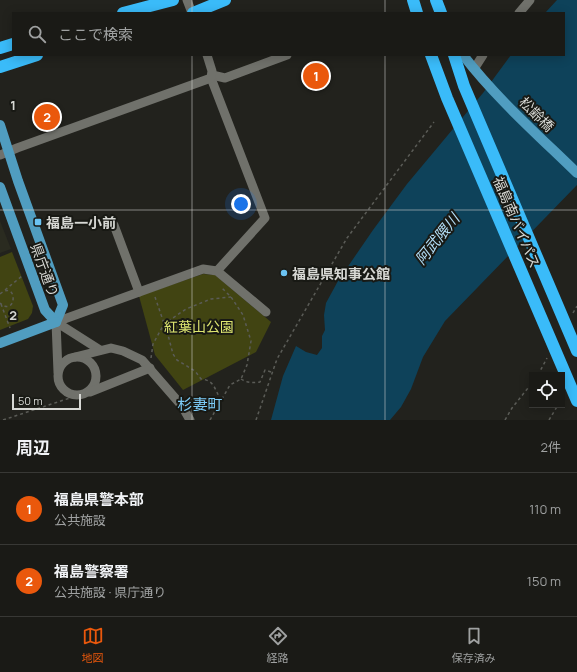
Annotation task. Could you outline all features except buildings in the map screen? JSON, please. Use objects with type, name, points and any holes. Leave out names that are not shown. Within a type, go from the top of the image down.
[{"type":"highway","points":[[127,12],[173,0]]},
{"type":"highway","points":[[195,12],[225,0]]},
{"type":"highway","points":[[413,0],[417,12]]},
{"type":"highway","points":[[436,0],[440,12]]},
{"type":"highway","points":[[0,48],[12,44]]},
{"type":"highway","points":[[0,67],[34,56]]},
{"type":"highway","name":"福島南バイパス","points":[[430,56],[577,401]]},
{"type":"highway","name":"福島南バイパス","points":[[454,56],[464,86],[577,351]]},
{"type":"main road","name":"松齢橋","points":[[464,56],[476,72],[577,172]]},
{"type":"main road","name":"県庁通り","points":[[0,125],[4,153],[63,306],[56,322],[45,310],[0,187]]},
{"type":"main road","points":[[0,344],[56,322]]},
{"type":"street","points":[[187,0],[192,12]]},
{"type":"street","points":[[519,12],[530,0]]},
{"type":"street","points":[[207,56],[212,71],[212,77],[266,218],[217,271]]},
{"type":"street","points":[[4,153],[212,77],[225,78],[284,56]]},
{"type":"street","points":[[476,72],[483,56]]},
{"type":"street","points":[[114,225],[139,292]]},
{"type":"street","points":[[56,322],[203,269],[217,271],[266,312]]},
{"type":"street","points":[[56,322],[100,350]]},
{"type":"street","points":[[56,322],[58,374],[60,386],[64,391],[70,394],[76,396],[82,395],[150,368]]},
{"type":"street","points":[[58,374],[64,362],[69,359],[111,348],[123,351],[142,360],[150,368],[182,406],[190,420]]},
{"type":"street","points":[[75,357],[82,357],[88,360],[96,369],[96,382],[93,388],[88,392]]},
{"type":"path","points":[[256,420],[277,359],[347,238],[434,122]]},
{"type":"path","points":[[0,294],[25,274]]},
{"type":"path","points":[[210,420],[230,385],[241,379],[248,365],[251,341],[243,315],[231,297],[220,286]]},
{"type":"path","points":[[152,288],[173,354],[177,360],[195,371],[201,379],[212,383],[221,400]]},
{"type":"path","points":[[0,304],[5,306],[10,305],[14,299],[11,292],[4,291]]},
{"type":"path","points":[[150,368],[153,344],[164,324],[186,309],[205,301],[231,297]]},
{"type":"path","points":[[0,304],[11,331]]},
{"type":"path","points":[[241,379],[244,382],[260,382],[265,370],[272,372]]},
{"type":"path","points":[[505,420],[512,408],[529,387]]},
{"type":"path","points":[[3,420],[76,396]]},
{"type":"path","points":[[549,420],[556,408]]},
{"type":"shaded area","points":[[0,221],[11,249],[0,253]]},
{"type":"green space","points":[[12,252],[33,306],[32,313],[28,319],[0,330],[0,257]]},
{"type":"green space","name":"紅葉山公園","points":[[203,274],[215,275],[271,322],[256,352],[183,390],[155,355],[139,296]]},
{"type":"water","name":"阿武隈川","points":[[557,0],[577,0],[577,185],[445,321],[423,357],[411,389],[401,407],[390,420],[271,420],[283,376],[296,346],[306,352],[317,355],[322,348],[322,336],[325,330],[324,315],[326,303],[338,281],[407,184],[483,93],[510,56],[565,56],[565,12],[546,12]]},
{"type":"place","name":"福島県警本部","points":[[316,76]]},
{"type":"place","name":"福島警察署","points":[[47,117]]},
{"type":"place","name":"福島一小前","points":[[38,222]]},
{"type":"place","name":"福島県知事公館","points":[[284,273]]},
{"type":"district","name":"杉妻町","points":[[200,404]]}]
